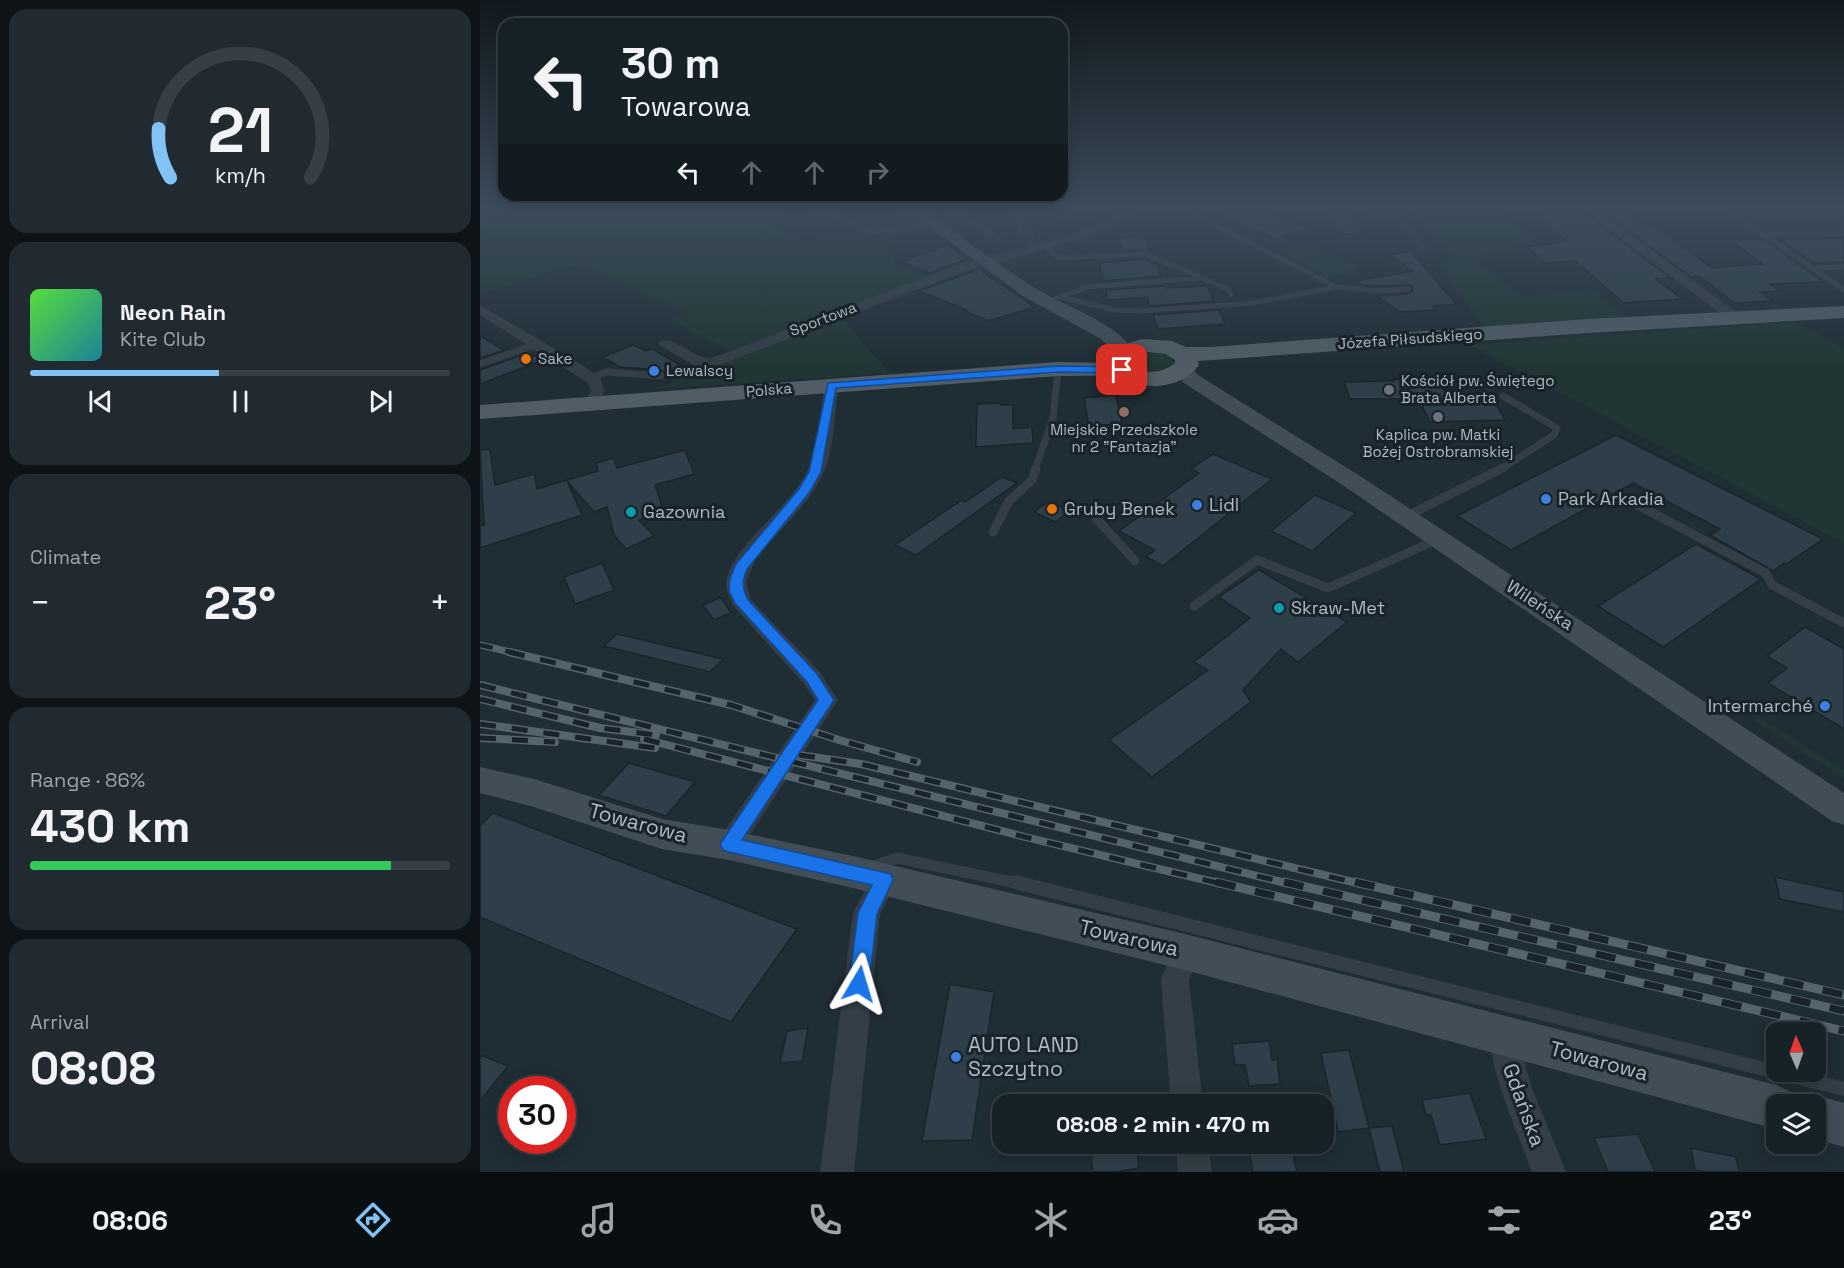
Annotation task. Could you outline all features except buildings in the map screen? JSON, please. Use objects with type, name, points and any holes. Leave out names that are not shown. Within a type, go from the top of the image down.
[{"type":"main road","name":"Józefa Piłsudskiego","points":[[1184,363],[1593,331],[1637,325],[1844,312]]},
{"type":"main road","points":[[1152,345],[1168,346],[1184,363],[1172,375],[1157,378],[1138,377],[1122,360],[1137,347],[1152,345]]},
{"type":"main road","name":"Polska","points":[[480,412],[1058,369],[1122,360]]},
{"type":"street","name":"Sportowa","points":[[665,344],[700,363],[714,362],[981,261]]},
{"type":"street","points":[[984,261],[1121,344],[1122,360]]},
{"type":"street","points":[[1658,261],[1735,318]]},
{"type":"street","points":[[480,309],[595,381],[598,391],[590,405]]},
{"type":"street","points":[[1088,324],[1152,345]]},
{"type":"street","name":"Wileńska","points":[[1184,363],[1191,379],[1439,539],[1844,811]]},
{"type":"street","name":"Wileńska","points":[[1157,378],[1233,404]]},
{"type":"street","points":[[729,844],[826,700],[812,678],[742,603],[736,591],[736,579],[750,555],[804,490],[815,472],[832,385]]},
{"type":"street","name":"Towarowa","points":[[480,780],[534,793],[662,834],[729,844],[1185,952],[1766,1104]]},
{"type":"street","points":[[837,1172],[867,913],[868,876]]},
{"type":"street","points":[[1185,952],[1175,980],[1186,1094]]},
{"type":"street","name":"Gdańska","points":[[1503,1036],[1516,1088],[1550,1172]]},
{"type":"street","points":[[1826,1120],[1844,1125]]},
{"type":"street","points":[[1193,1154],[1195,1172]]},
{"type":"lane","points":[[1161,261],[1228,289],[1231,294]]},
{"type":"lane","points":[[1285,261],[1336,287]]},
{"type":"lane","points":[[1802,261],[1844,290]]},
{"type":"lane","points":[[1812,268],[1844,267]]},
{"type":"lane","points":[[1052,300],[1087,287],[1203,278]]},
{"type":"lane","points":[[1052,300],[1115,310],[1142,311],[1253,303],[1336,287],[1367,290],[1408,289]]},
{"type":"lane","points":[[480,364],[537,344]]},
{"type":"lane","points":[[993,532],[1009,501],[1032,480],[1049,434],[1056,397],[1058,369]]},
{"type":"lane","points":[[590,378],[606,372],[661,376]]},
{"type":"lane","points":[[1405,517],[1508,466],[1554,435],[1557,428],[1548,420],[1503,396]]},
{"type":"lane","points":[[1638,505],[1766,573],[1772,585],[1844,623]]},
{"type":"lane","points":[[1096,518],[1135,561]]},
{"type":"lane","points":[[1194,606],[1257,561],[1328,588],[1439,539]]},
{"type":"lane","points":[[868,876],[897,858],[1002,879],[1844,1089]]},
{"type":"green space","points":[[480,261],[895,261],[895,264],[930,277],[732,352],[670,320],[685,313],[580,264],[480,294]]},
{"type":"green space","points":[[1295,261],[1344,261],[1359,268],[1328,278]]},
{"type":"green space","points":[[1449,261],[1475,261],[1522,295],[1593,290],[1624,317],[1483,327],[1439,265]]},
{"type":"green space","points":[[838,315],[890,373],[654,389]]},
{"type":"green space","points":[[1794,322],[1844,348],[1844,543],[1470,345]]},
{"type":"green space","points":[[1152,352],[1168,354],[1174,359],[1174,364],[1155,371],[1136,366],[1134,361],[1142,354]]},
{"type":"green space","points":[[1757,716],[1844,770],[1844,778],[1754,721]]},
{"type":"railway","points":[[480,645],[515,653]]},
{"type":"railway","points":[[509,652],[731,705],[839,740],[917,762]]},
{"type":"railway","points":[[480,685],[1290,884]]},
{"type":"railway","points":[[480,699],[600,728],[656,735]]},
{"type":"railway","points":[[480,724],[655,748]]},
{"type":"railway","points":[[480,738],[555,742]]},
{"type":"railway","points":[[644,739],[1025,837],[1222,884]]},
{"type":"railway","points":[[799,755],[861,764],[1361,884]]},
{"type":"railway","points":[[1216,882],[1844,1031]]},
{"type":"railway","points":[[1284,882],[1844,1011]]},
{"type":"railway","points":[[1355,882],[1844,995]]},
{"type":"place","name":"Sake","points":[[526,359]]},
{"type":"place","name":"Lewalscy","points":[[654,371]]},
{"type":"place","name":"Kościół pw. Świętego Brata Alberta","points":[[1389,390]]},
{"type":"place","name":"Miejskie Przedszkole nr 2 \"Fantazja\"","points":[[1124,412]]},
{"type":"place","name":"Kaplica pw. Matki Bożej Ostrobramskiej","points":[[1438,417]]},
{"type":"place","name":"Park Arkadia","points":[[1546,499]]},
{"type":"place","name":"Lidl","points":[[1197,505]]},
{"type":"place","name":"Gruby Benek","points":[[1052,509]]},
{"type":"place","name":"Gazownia","points":[[631,512]]},
{"type":"place","name":"Skraw-Met","points":[[1279,608]]},
{"type":"place","name":"Intermarché","points":[[1825,706]]},
{"type":"place","name":"AUTO LAND Szczytno","points":[[956,1057]]},
{"type":"route","points":[[859,984],[867,913],[884,880],[729,844],[821,711],[826,700],[812,678],[742,603],[736,591],[736,579],[741,567],[804,490],[815,472],[821,452],[832,385],[1058,369],[1122,370]]}]
